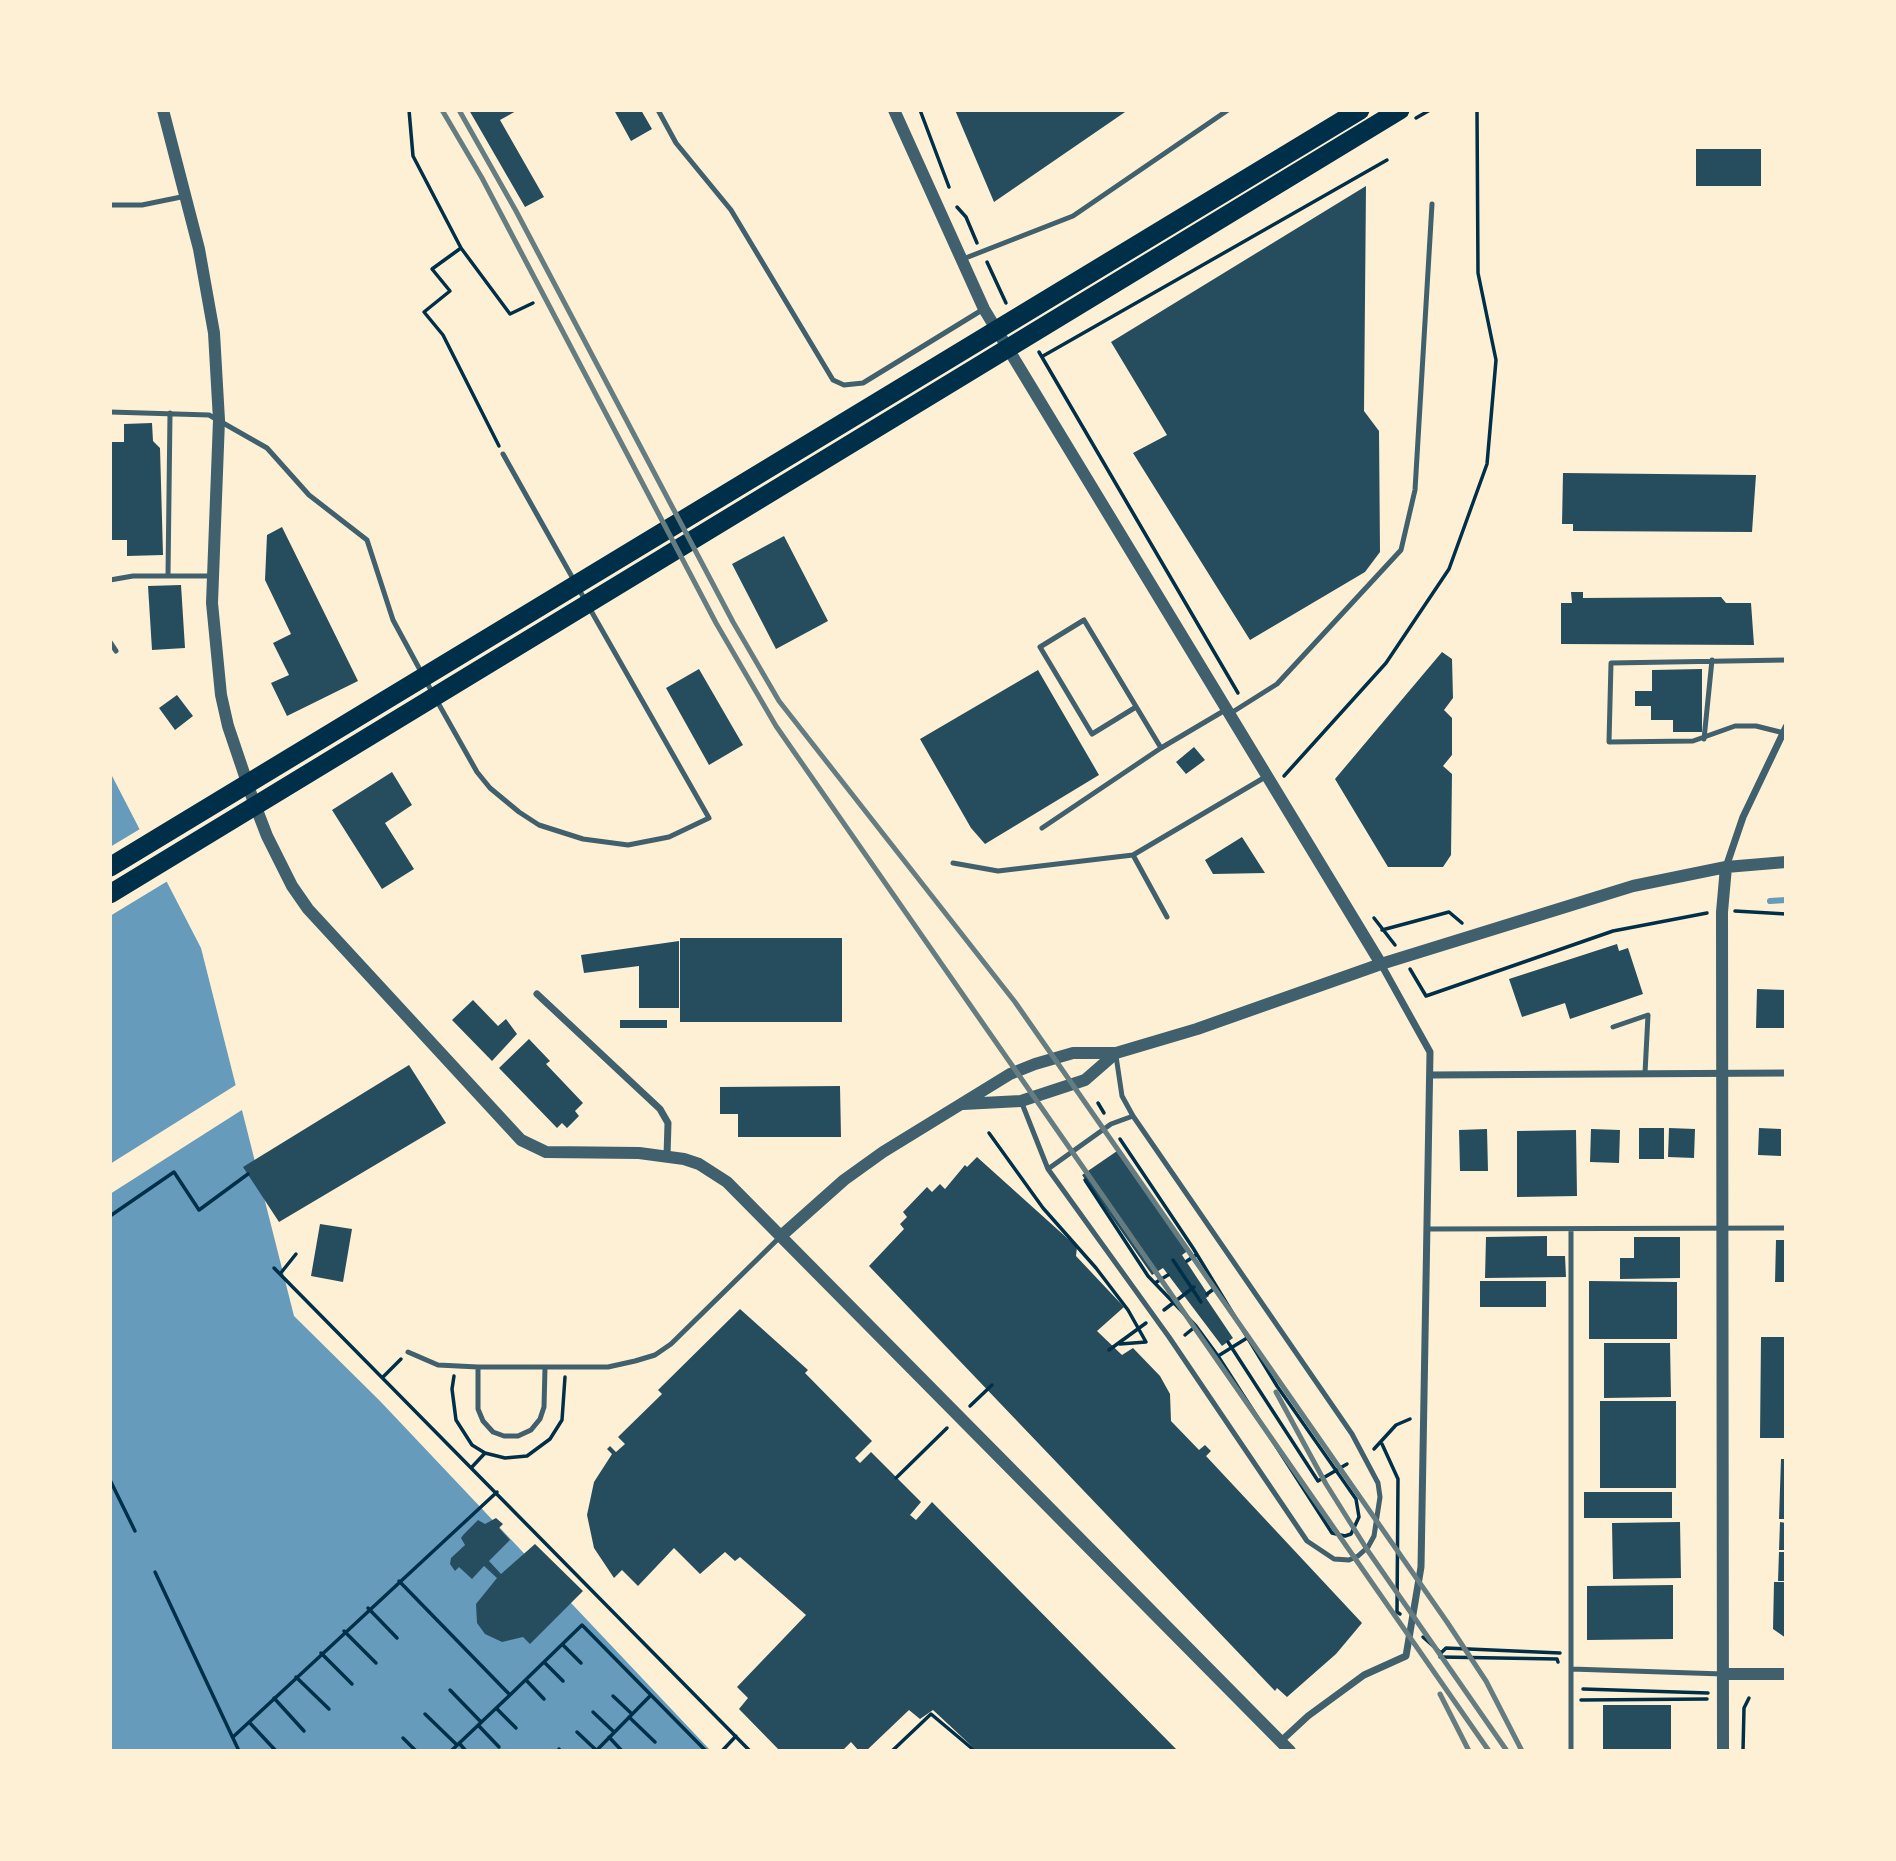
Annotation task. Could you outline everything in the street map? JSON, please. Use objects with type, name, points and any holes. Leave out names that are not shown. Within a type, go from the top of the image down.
[{"type":"highway","points":[[110,867],[1360,110]]},
{"type":"highway","points":[[110,894],[1399,110]]},
{"type":"street","points":[[163,110],[186,196],[209,301],[219,420],[212,576],[216,662],[237,758],[280,865],[308,909],[512,1133],[531,1147],[545,1152],[667,1156],[699,1164],[715,1172],[1285,1746],[1308,1716],[1364,1675],[1406,1656],[1421,1567],[1430,1052],[1381,964],[984,309],[894,110]]},
{"type":"street","points":[[1723,1751],[1722,912],[1726,867],[1743,817],[1785,730]]},
{"type":"street","points":[[780,1236],[844,1180],[883,1152],[1010,1074],[1035,1064],[1073,1053],[1116,1053],[1197,1029],[1381,964],[1633,886],[1726,867],[1786,862]]},
{"type":"street","points":[[537,994],[660,1109],[668,1123],[667,1156]]},
{"type":"street","points":[[963,1104],[1021,1101],[1085,1080],[1116,1053]]},
{"type":"street","points":[[1430,1074],[1786,1073]]},
{"type":"street","points":[[1723,1674],[1786,1674]]},
{"type":"lane","points":[[658,110],[676,142],[731,210],[833,380],[844,385],[863,383],[984,309]]},
{"type":"lane","points":[[961,260],[1073,216],[1228,110]]},
{"type":"lane","points":[[110,205],[142,205],[186,196]]},
{"type":"lane","points":[[1042,828],[1161,748],[1277,684],[1401,550],[1415,490],[1432,204]]},
{"type":"lane","points":[[110,412],[208,415],[219,420],[267,448],[309,495],[367,540],[376,559],[386,601],[402,638],[477,772],[503,800],[539,825],[607,844],[647,843],[687,830],[709,818],[503,454]]},
{"type":"lane","points":[[167,575],[170,413]]},
{"type":"lane","points":[[110,580],[167,575],[212,576]]},
{"type":"lane","points":[[1136,707],[1092,733],[1040,647],[1084,620],[1161,748]]},
{"type":"lane","points":[[110,642],[116,651]]},
{"type":"lane","points":[[1704,739],[1712,660]]},
{"type":"lane","points":[[1785,730],[1735,726],[1704,739],[1609,742],[1611,663],[1786,660]]},
{"type":"lane","points":[[953,863],[998,871],[1133,855],[1267,776]]},
{"type":"lane","points":[[1133,855],[1167,917]]},
{"type":"lane","points":[[1613,1027],[1648,1015],[1645,1073]]},
{"type":"lane","points":[[1021,1101],[1048,1169],[1169,1337],[1307,1541],[1334,1559],[1349,1560],[1358,1556],[1368,1547],[1376,1526],[1380,1497],[1373,1473],[1352,1434],[1133,1116],[1122,1096],[1116,1053]]},
{"type":"lane","points":[[1048,1169],[1111,1124],[1133,1116]]},
{"type":"lane","points":[[1571,1228],[1571,1751]]},
{"type":"lane","points":[[1428,1229],[1786,1228]]},
{"type":"lane","points":[[408,1352],[438,1365],[545,1368],[608,1367],[654,1355],[694,1322],[780,1236]]},
{"type":"lane","points":[[478,1367],[478,1409],[482,1421],[493,1432],[504,1436],[518,1436],[531,1430],[540,1419],[545,1399],[545,1368]]},
{"type":"lane","points":[[1571,1669],[1723,1674]]},
{"type":"path","points":[[410,110],[413,156],[461,248],[510,314],[533,303]]},
{"type":"path","points":[[920,110],[950,189]]},
{"type":"path","points":[[1285,774],[1386,663],[1449,569],[1487,464],[1496,360],[1478,273],[1477,110]]},
{"type":"path","points":[[1043,356],[1387,160]]},
{"type":"path","points":[[953,198],[966,217],[1009,308]]},
{"type":"path","points":[[461,248],[432,269],[450,291],[424,312],[443,335],[503,454]]},
{"type":"path","points":[[1035,348],[1043,356],[1245,704]]},
{"type":"path","points":[[1279,763],[1292,785]]},
{"type":"path","points":[[1741,911],[1786,914]]},
{"type":"path","points":[[1376,931],[1449,912]]},
{"type":"path","points":[[1370,914],[1391,937]]},
{"type":"path","points":[[1424,992],[1426,996],[1613,931],[1697,914]]},
{"type":"path","points":[[1098,1103],[1104,1114]]},
{"type":"path","points":[[989,1133],[1043,1208],[1104,1278],[1146,1342],[1128,1341],[1112,1346]]},
{"type":"path","points":[[1085,1180],[1155,1283],[1196,1326],[1218,1356],[1332,1533],[1345,1536],[1351,1534],[1359,1517],[1356,1499],[1123,1149],[1120,1139]]},
{"type":"path","points":[[110,1216],[174,1172],[199,1210],[247,1174]]},
{"type":"path","points":[[279,1274],[296,1254]]},
{"type":"path","points":[[1187,1261],[1196,1255]]},
{"type":"path","points":[[1173,1261],[1201,1302]]},
{"type":"path","points":[[274,1268],[750,1751]]},
{"type":"path","points":[[1155,1283],[1168,1275]]},
{"type":"path","points":[[1207,1294],[1215,1288]]},
{"type":"path","points":[[1182,1311],[1190,1306]]},
{"type":"path","points":[[1185,1335],[1196,1326]]},
{"type":"path","points":[[1218,1356],[1247,1338]]},
{"type":"path","points":[[1228,1342],[1318,1481],[1347,1464]]},
{"type":"path","points":[[383,1377],[408,1352]]},
{"type":"path","points":[[963,1413],[992,1385]]},
{"type":"path","points":[[1372,1451],[1382,1444],[1396,1425],[1425,1413]]},
{"type":"path","points":[[896,1478],[953,1422]]},
{"type":"path","points":[[924,1452],[933,1443]]},
{"type":"path","points":[[1382,1444],[1398,1479],[1397,1612]]},
{"type":"path","points":[[472,1467],[485,1453]]},
{"type":"path","points":[[110,1480],[135,1531]]},
{"type":"path","points":[[233,1737],[368,1608],[496,1492]]},
{"type":"path","points":[[155,1572],[239,1751]]},
{"type":"path","points":[[399,1581],[510,1695]]},
{"type":"path","points":[[368,1608],[397,1638]]},
{"type":"path","points":[[451,1751],[582,1625],[706,1751]]},
{"type":"path","points":[[344,1631],[376,1663]]},
{"type":"path","points":[[563,1644],[581,1663]]},
{"type":"path","points":[[1561,1669],[1557,1659],[1440,1655],[1446,1648],[1560,1651],[1571,1689],[1709,1693]]},
{"type":"path","points":[[321,1653],[352,1684]]},
{"type":"path","points":[[544,1662],[563,1681]]},
{"type":"path","points":[[296,1677],[328,1709]]},
{"type":"path","points":[[525,1680],[544,1699]]},
{"type":"path","points":[[450,1690],[499,1746]]},
{"type":"path","points":[[577,1732],[596,1751],[651,1695]]},
{"type":"path","points":[[613,1696],[654,1742]]},
{"type":"path","points":[[274,1698],[304,1731]]},
{"type":"path","points":[[1571,1700],[1708,1699]]},
{"type":"path","points":[[1743,1751],[1744,1708],[1749,1699]]},
{"type":"path","points":[[496,1708],[516,1728]]},
{"type":"path","points":[[593,1712],[614,1732]]},
{"type":"path","points":[[425,1714],[466,1751]]},
{"type":"path","points":[[892,1751],[931,1714],[975,1751]]},
{"type":"path","points":[[249,1722],[276,1751]]},
{"type":"path","points":[[722,1751],[736,1736]]},
{"type":"path","points":[[609,1737],[622,1751]]},
{"type":"path","points":[[403,1738],[416,1751]]},
{"type":"water","points":[[110,772],[201,948],[294,1316],[380,1401],[711,1751],[110,1751]]},
{"type":"pier","points":[[145,826],[171,879],[110,916],[110,847]]},
{"type":"pier","points":[[239,1083],[245,1108],[110,1194],[110,1164]]},
{"type":"building","points":[[469,110],[518,110],[500,120],[544,197],[525,207]]},
{"type":"building","points":[[614,110],[641,110],[652,129],[631,141]]},
{"type":"building","points":[[955,110],[1128,110],[994,202]]},
{"type":"building","points":[[1696,149],[1761,149],[1761,186],[1696,186]]},
{"type":"building","points":[[1366,186],[1364,411],[1379,431],[1380,552],[1365,572],[1250,640],[1133,453],[1167,435],[1111,342]]},
{"type":"building","points":[[152,423],[153,441],[160,448],[163,555],[127,556],[127,540],[110,540],[110,442],[124,442],[124,424]]},
{"type":"building","points":[[1563,473],[1756,475],[1752,532],[1573,531],[1573,524],[1562,524]]},
{"type":"building","points":[[282,527],[358,681],[287,716],[271,683],[289,675],[273,643],[291,634],[265,580],[267,535]]},
{"type":"building","points":[[784,536],[828,621],[776,649],[732,564]]},
{"type":"building","points":[[181,585],[185,648],[152,650],[148,586]]},
{"type":"building","points":[[1571,592],[1583,592],[1583,598],[1721,597],[1726,603],[1751,603],[1754,645],[1561,644],[1561,603],[1572,603]]},
{"type":"building","points":[[1442,652],[1452,659],[1453,698],[1444,710],[1452,718],[1452,755],[1443,766],[1452,774],[1451,855],[1443,867],[1388,867],[1335,779]]},
{"type":"building","points":[[699,669],[743,745],[709,765],[666,688]]},
{"type":"building","points":[[1702,669],[1702,732],[1673,732],[1673,720],[1651,720],[1651,706],[1635,706],[1635,691],[1652,691],[1652,670]]},
{"type":"building","points":[[1038,670],[1099,775],[985,844],[971,828],[920,739]]},
{"type":"building","points":[[177,695],[193,716],[175,730],[159,708]]},
{"type":"building","points":[[1194,747],[1205,760],[1186,774],[1176,762]]},
{"type":"building","points":[[392,772],[412,805],[385,823],[414,869],[382,889],[332,810]]},
{"type":"building","points":[[1242,837],[1265,873],[1213,874],[1205,860]]},
{"type":"building","points":[[680,938],[842,938],[842,1022],[680,1022]]},
{"type":"building","points":[[679,941],[679,1008],[639,1008],[639,966],[584,973],[581,955]]},
{"type":"building","points":[[1617,944],[1619,951],[1628,948],[1643,994],[1570,1019],[1565,1003],[1522,1017],[1509,979]]},
{"type":"building","points":[[1757,989],[1785,990],[1784,1028],[1756,1028]]},
{"type":"building","points":[[473,1000],[498,1026],[506,1019],[517,1034],[492,1061],[452,1020]]},
{"type":"building","points":[[620,1020],[667,1020],[667,1028],[620,1028]]},
{"type":"building","points":[[529,1039],[550,1061],[546,1064],[583,1103],[575,1111],[579,1116],[567,1128],[562,1123],[557,1128],[499,1068]]},
{"type":"building","points":[[409,1065],[446,1123],[279,1222],[243,1167]]},
{"type":"building","points":[[840,1086],[841,1137],[738,1137],[738,1114],[720,1114],[720,1087]]},
{"type":"building","points":[[1639,1128],[1664,1128],[1664,1159],[1639,1159]]},
{"type":"building","points":[[1669,1128],[1695,1129],[1694,1158],[1668,1157]]},
{"type":"building","points":[[1759,1128],[1781,1129],[1781,1156],[1758,1155]]},
{"type":"building","points":[[1487,1129],[1488,1171],[1460,1171],[1459,1130]]},
{"type":"building","points":[[1591,1129],[1620,1130],[1619,1163],[1590,1162]]},
{"type":"building","points":[[1576,1130],[1577,1196],[1517,1197],[1517,1131]]},
{"type":"building","points":[[1120,1149],[1189,1250],[1182,1255],[1233,1338],[1222,1346],[1163,1268],[1152,1275],[1082,1175]]},
{"type":"building","points":[[977,1157],[1077,1247],[1076,1256],[1124,1307],[1097,1331],[1122,1355],[1133,1348],[1160,1376],[1170,1394],[1171,1421],[1199,1450],[1205,1445],[1211,1451],[1206,1456],[1362,1623],[1336,1654],[1287,1697],[1277,1688],[1275,1691],[869,1266],[904,1229],[900,1224],[907,1217],[903,1212],[927,1187],[932,1192],[940,1184],[945,1189],[965,1165],[967,1167]]},
{"type":"building","points":[[320,1224],[352,1229],[343,1282],[311,1276]]},
{"type":"building","points":[[1547,1236],[1547,1256],[1565,1256],[1566,1277],[1485,1278],[1486,1237]]},
{"type":"building","points":[[1634,1237],[1680,1237],[1680,1278],[1620,1279],[1620,1258],[1634,1258]]},
{"type":"building","points":[[1776,1240],[1786,1240],[1786,1282],[1775,1282]]},
{"type":"building","points":[[1480,1281],[1546,1281],[1546,1307],[1480,1307]]},
{"type":"building","points":[[1589,1281],[1677,1282],[1677,1339],[1589,1339]]},
{"type":"building","points":[[740,1309],[808,1370],[805,1373],[872,1441],[855,1458],[860,1463],[871,1452],[921,1502],[910,1515],[916,1520],[932,1502],[1178,1751],[977,1751],[933,1710],[920,1719],[909,1710],[866,1751],[859,1751],[851,1742],[842,1751],[780,1751],[739,1709],[748,1698],[737,1687],[806,1615],[740,1557],[735,1561],[725,1552],[700,1574],[674,1548],[638,1586],[622,1570],[614,1578],[594,1548],[587,1515],[594,1482],[612,1454],[607,1449],[610,1446],[616,1452],[625,1444],[618,1437],[662,1394],[658,1390]]},
{"type":"building","points":[[1761,1337],[1786,1337],[1786,1438],[1760,1438]]},
{"type":"building","points":[[1604,1343],[1670,1343],[1671,1397],[1604,1398]]},
{"type":"building","points":[[1600,1401],[1676,1401],[1676,1488],[1600,1488]]},
{"type":"building","points":[[1781,1459],[1786,1459],[1786,1519],[1779,1519]]},
{"type":"building","points":[[1584,1492],[1672,1492],[1672,1518],[1584,1518]]},
{"type":"building","points":[[496,1518],[503,1524],[499,1528],[510,1540],[489,1561],[501,1574],[535,1544],[583,1591],[530,1644],[523,1637],[502,1642],[485,1634],[477,1623],[476,1604],[497,1578],[484,1566],[472,1579],[459,1567],[455,1571],[450,1564],[451,1558],[465,1545],[461,1538],[478,1520],[485,1524]]},
{"type":"building","points":[[1680,1522],[1681,1578],[1613,1579],[1612,1523]]},
{"type":"building","points":[[1780,1522],[1786,1523],[1786,1550],[1779,1550]]},
{"type":"building","points":[[1779,1552],[1786,1552],[1786,1581],[1778,1581]]},
{"type":"building","points":[[1774,1582],[1786,1582],[1786,1638],[1773,1629]]},
{"type":"building","points":[[1673,1585],[1673,1639],[1587,1640],[1587,1586]]},
{"type":"building","points":[[1603,1705],[1671,1705],[1671,1751],[1603,1751]]},
{"type":"waterway","points":[[1770,901],[1786,900]]},
{"type":"railway","points":[[442,110],[482,178],[716,623],[776,726],[1489,1751]]},
{"type":"railway","points":[[459,110],[516,211],[733,622],[779,701],[1015,1002],[1447,1622],[1486,1681],[1522,1751]]},
{"type":"railway","points":[[1276,1392],[1326,1484],[1368,1551],[1507,1751]]},
{"type":"railway","points":[[1440,1694],[1469,1751]]}]
